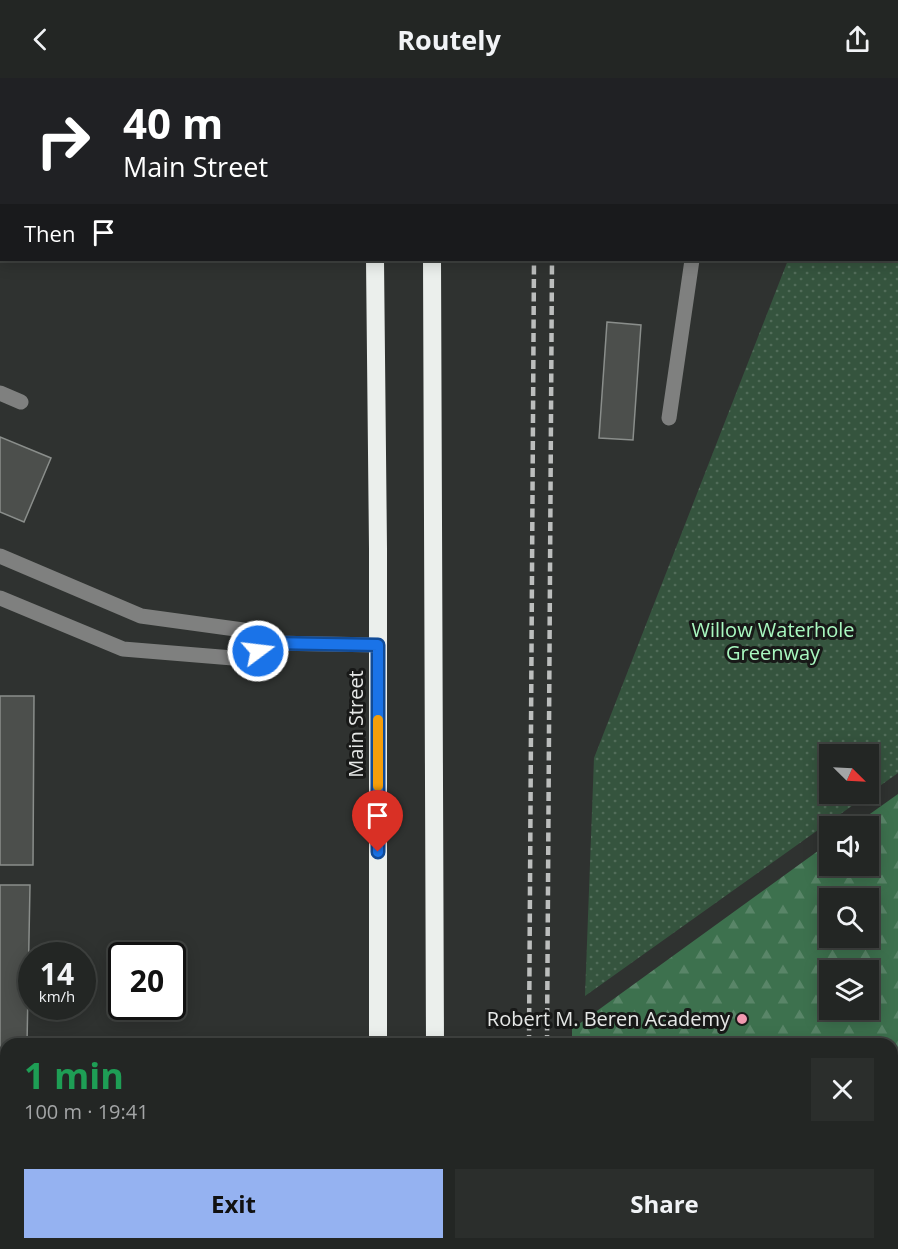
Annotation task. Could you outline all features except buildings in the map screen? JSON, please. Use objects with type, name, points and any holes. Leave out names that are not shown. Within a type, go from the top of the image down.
[{"type":"highway","name":"Main Street","points":[[375,261],[378,1038]]},
{"type":"highway","points":[[432,261],[435,1038]]},
{"type":"lane","points":[[669,418],[692,261]]},
{"type":"lane","points":[[0,393],[21,402]]},
{"type":"lane","points":[[0,556],[141,616],[243,630],[271,643],[378,645]]},
{"type":"lane","points":[[0,598],[123,649],[245,659],[271,643]]},
{"type":"green space","name":"Willow Waterhole Greenway","points":[[788,261],[898,261],[898,773],[879,787],[879,744],[819,744],[819,804],[854,804],[838,816],[819,816],[819,829],[585,996],[594,758]]},
{"type":"green space","name":"Robert M. Beren Academy","points":[[898,794],[898,1038],[572,1038],[572,1029],[819,850],[819,876],[879,876],[879,816],[867,816]]},
{"type":"railway","points":[[529,1038],[534,261]]},
{"type":"railway","points":[[547,1038],[552,261]]},
{"type":"slow traffic","points":[[378,720],[378,786]]},
{"type":"place","name":"Robert M. Beren Academy","points":[[742,1019]]},
{"type":"route","points":[[258,651],[271,643],[378,645],[378,852]]}]
